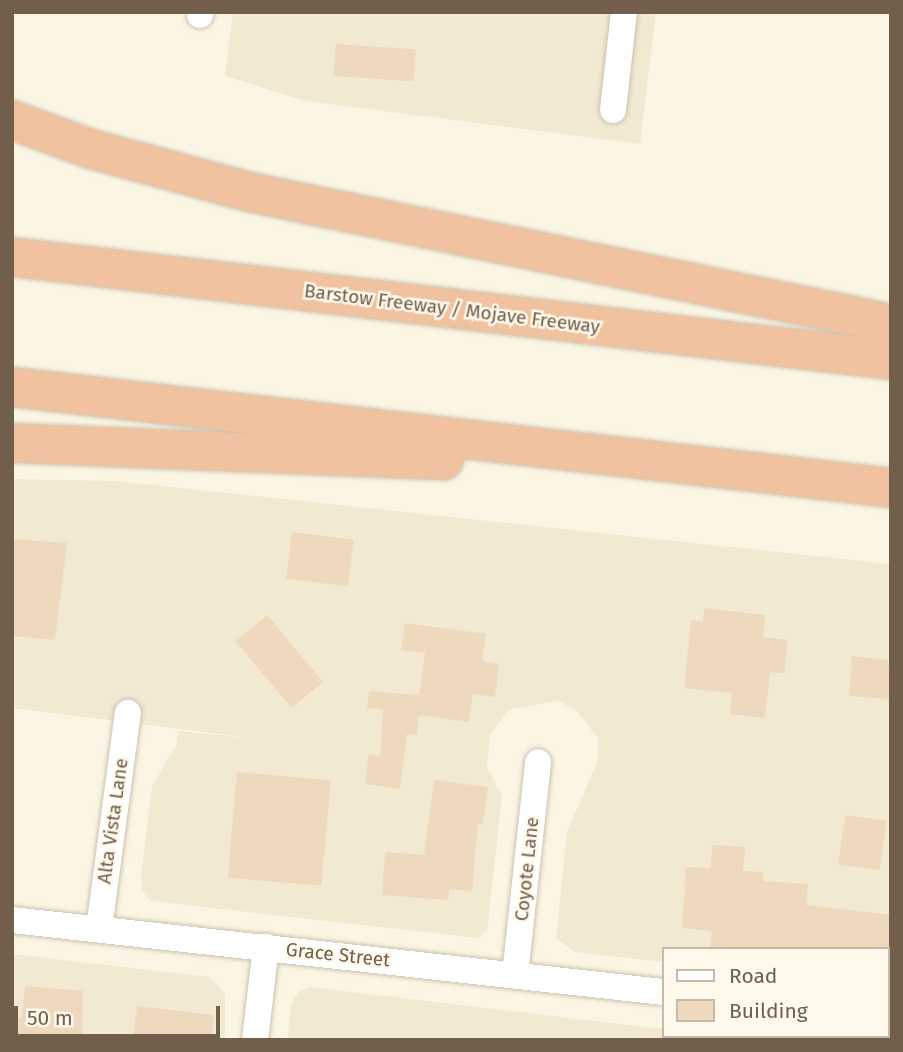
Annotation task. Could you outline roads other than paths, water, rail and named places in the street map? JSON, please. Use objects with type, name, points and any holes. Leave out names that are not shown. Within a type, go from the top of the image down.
[{"type":"highway","points":[[12,120],[91,149],[249,192],[891,324]]},
{"type":"highway","name":"Barstow Freeway / Mojave Freeway","points":[[12,257],[891,360]]},
{"type":"highway","points":[[12,387],[891,488]]},
{"type":"highway","points":[[12,443],[752,472]]},
{"type":"street","points":[[613,110],[624,12]]},
{"type":"street","name":"Alta Vista Lane","points":[[99,929],[128,713]]},
{"type":"street","name":"Coyote Lane","points":[[515,975],[538,762]]},
{"type":"street","name":"Grace Street","points":[[12,920],[662,992]]},
{"type":"street","points":[[255,1040],[266,947]]}]
